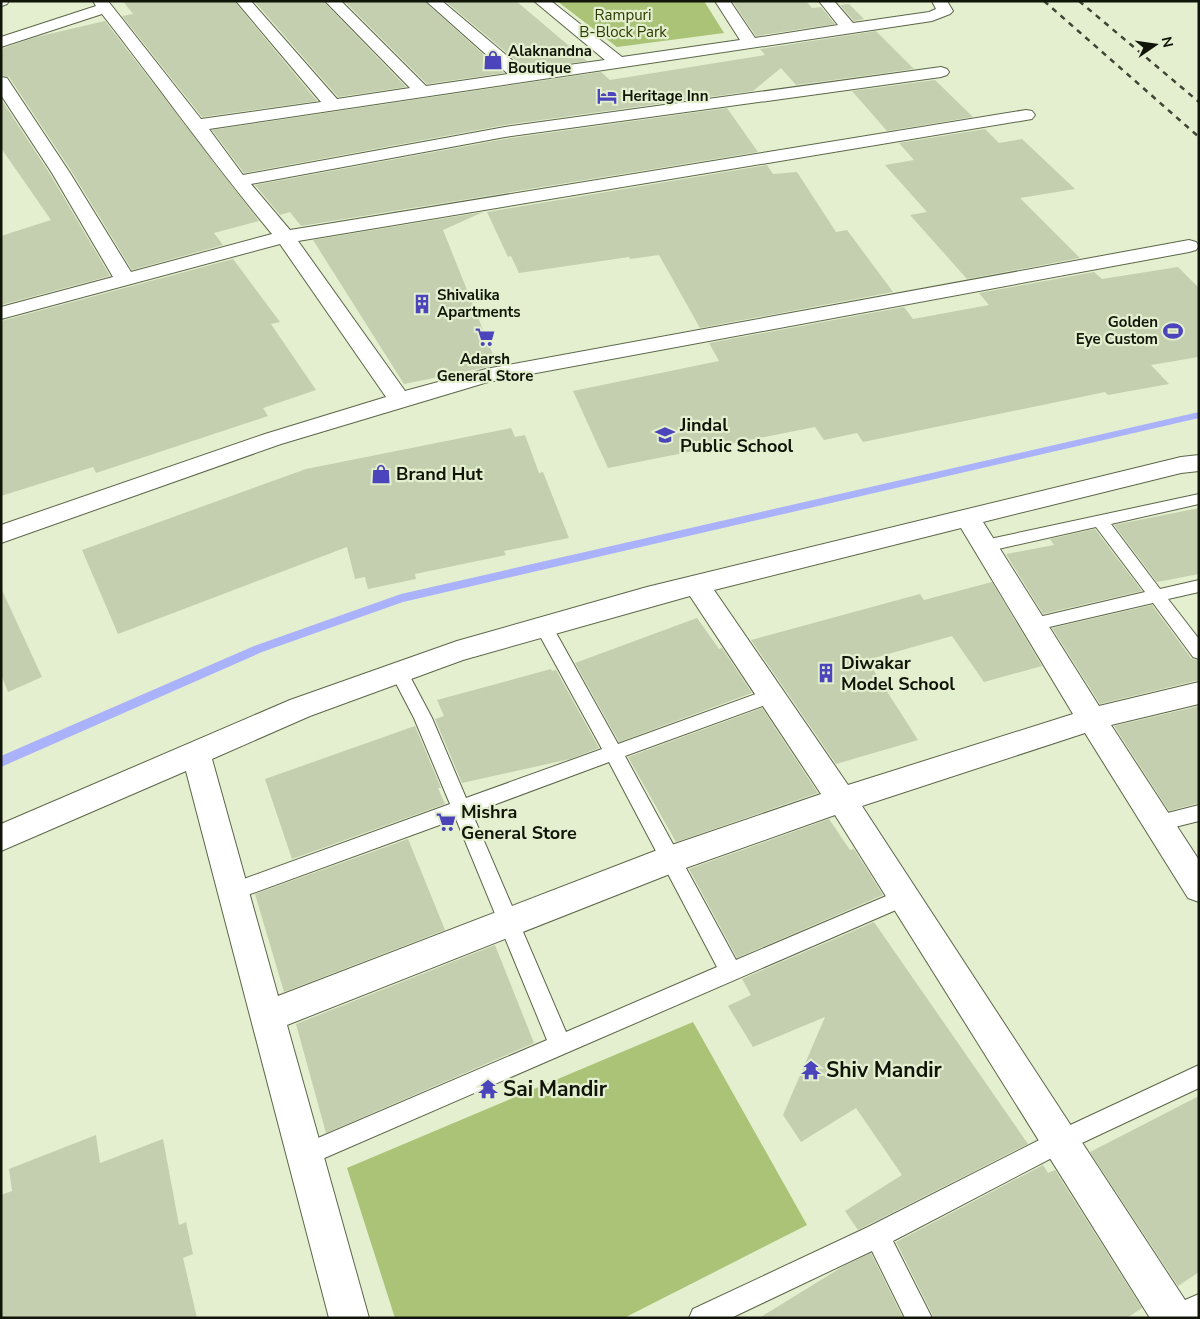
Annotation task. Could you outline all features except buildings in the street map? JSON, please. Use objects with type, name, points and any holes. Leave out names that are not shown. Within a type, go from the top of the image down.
[{"type":"street","points":[[243,1],[332,104]]},
{"type":"street","points":[[332,1],[421,90]]},
{"type":"street","points":[[433,1],[522,76]]},
{"type":"street","points":[[541,1],[617,61]]},
{"type":"street","points":[[722,1],[750,42]]},
{"type":"street","points":[[826,1],[849,28]]},
{"type":"street","points":[[197,124],[941,14],[945,11],[939,1]]},
{"type":"street","points":[[1,42],[102,4],[197,124],[238,181],[286,237],[400,400]]},
{"type":"street","points":[[238,181],[506,132],[941,72]]},
{"type":"street","points":[[1,82],[61,174],[125,279]]},
{"type":"street","points":[[1,313],[286,237],[1026,115]]},
{"type":"street","points":[[1,534],[273,438],[486,376],[1189,246]]},
{"type":"street","points":[[1,838],[300,708],[457,651],[647,597],[1181,465],[1199,463]]},
{"type":"street","points":[[968,518],[1032,625],[1199,888]]},
{"type":"street","points":[[697,585],[773,694],[906,897],[1059,1142],[1172,1318]]},
{"type":"street","points":[[268,1016],[671,859],[842,800],[1091,719],[1199,693]]},
{"type":"street","points":[[196,754],[349,1318]]},
{"type":"street","points":[[1193,1318],[1199,1314]]},
{"type":"lane","points":[[985,546],[1199,499]]},
{"type":"lane","points":[[1100,521],[1199,652]]},
{"type":"lane","points":[[1032,625],[1199,586]]},
{"type":"lane","points":[[544,626],[614,752],[731,972]]},
{"type":"lane","points":[[399,672],[423,718],[560,1045]]},
{"type":"lane","points":[[234,891],[773,694]]},
{"type":"lane","points":[[1159,823],[1199,813]]},
{"type":"lane","points":[[305,1155],[906,897]]},
{"type":"lane","points":[[702,1318],[877,1236],[1059,1142],[1199,1076]]},
{"type":"lane","points":[[877,1236],[919,1318]]},
{"type":"green space","name":"Rampuri B-Block Park","points":[[557,1],[704,1],[724,33],[617,47]]},
{"type":"green space","points":[[693,1022],[807,1225],[624,1318],[395,1318],[347,1168]]},
{"type":"waterway","points":[[1,762],[258,649],[401,598],[1199,415]]},
{"type":"railway","points":[[1044,1],[1199,137]]},
{"type":"railway","points":[[1079,1],[1199,102]]},
{"type":"place","name":"Alaknandna Boutique","points":[[493,60]]},
{"type":"place","name":"Heritage Inn","points":[[607,96]]},
{"type":"place","name":"Shivalika Apartments","points":[[422,304]]},
{"type":"place","name":"Golden Eye Custom","points":[[1173,331]]},
{"type":"place","name":"Adarsh General Store","points":[[485,337]]},
{"type":"place","name":"Jindal Public School","points":[[665,435]]},
{"type":"place","name":"Brand Hut","points":[[381,474]]},
{"type":"place","name":"Diwakar Model School","points":[[826,673]]},
{"type":"place","name":"Mishra General Store","points":[[446,822]]},
{"type":"place","name":"Shiv Mandir","points":[[811,1070]]},
{"type":"place","name":"Sai Mandir","points":[[488,1089]]}]
